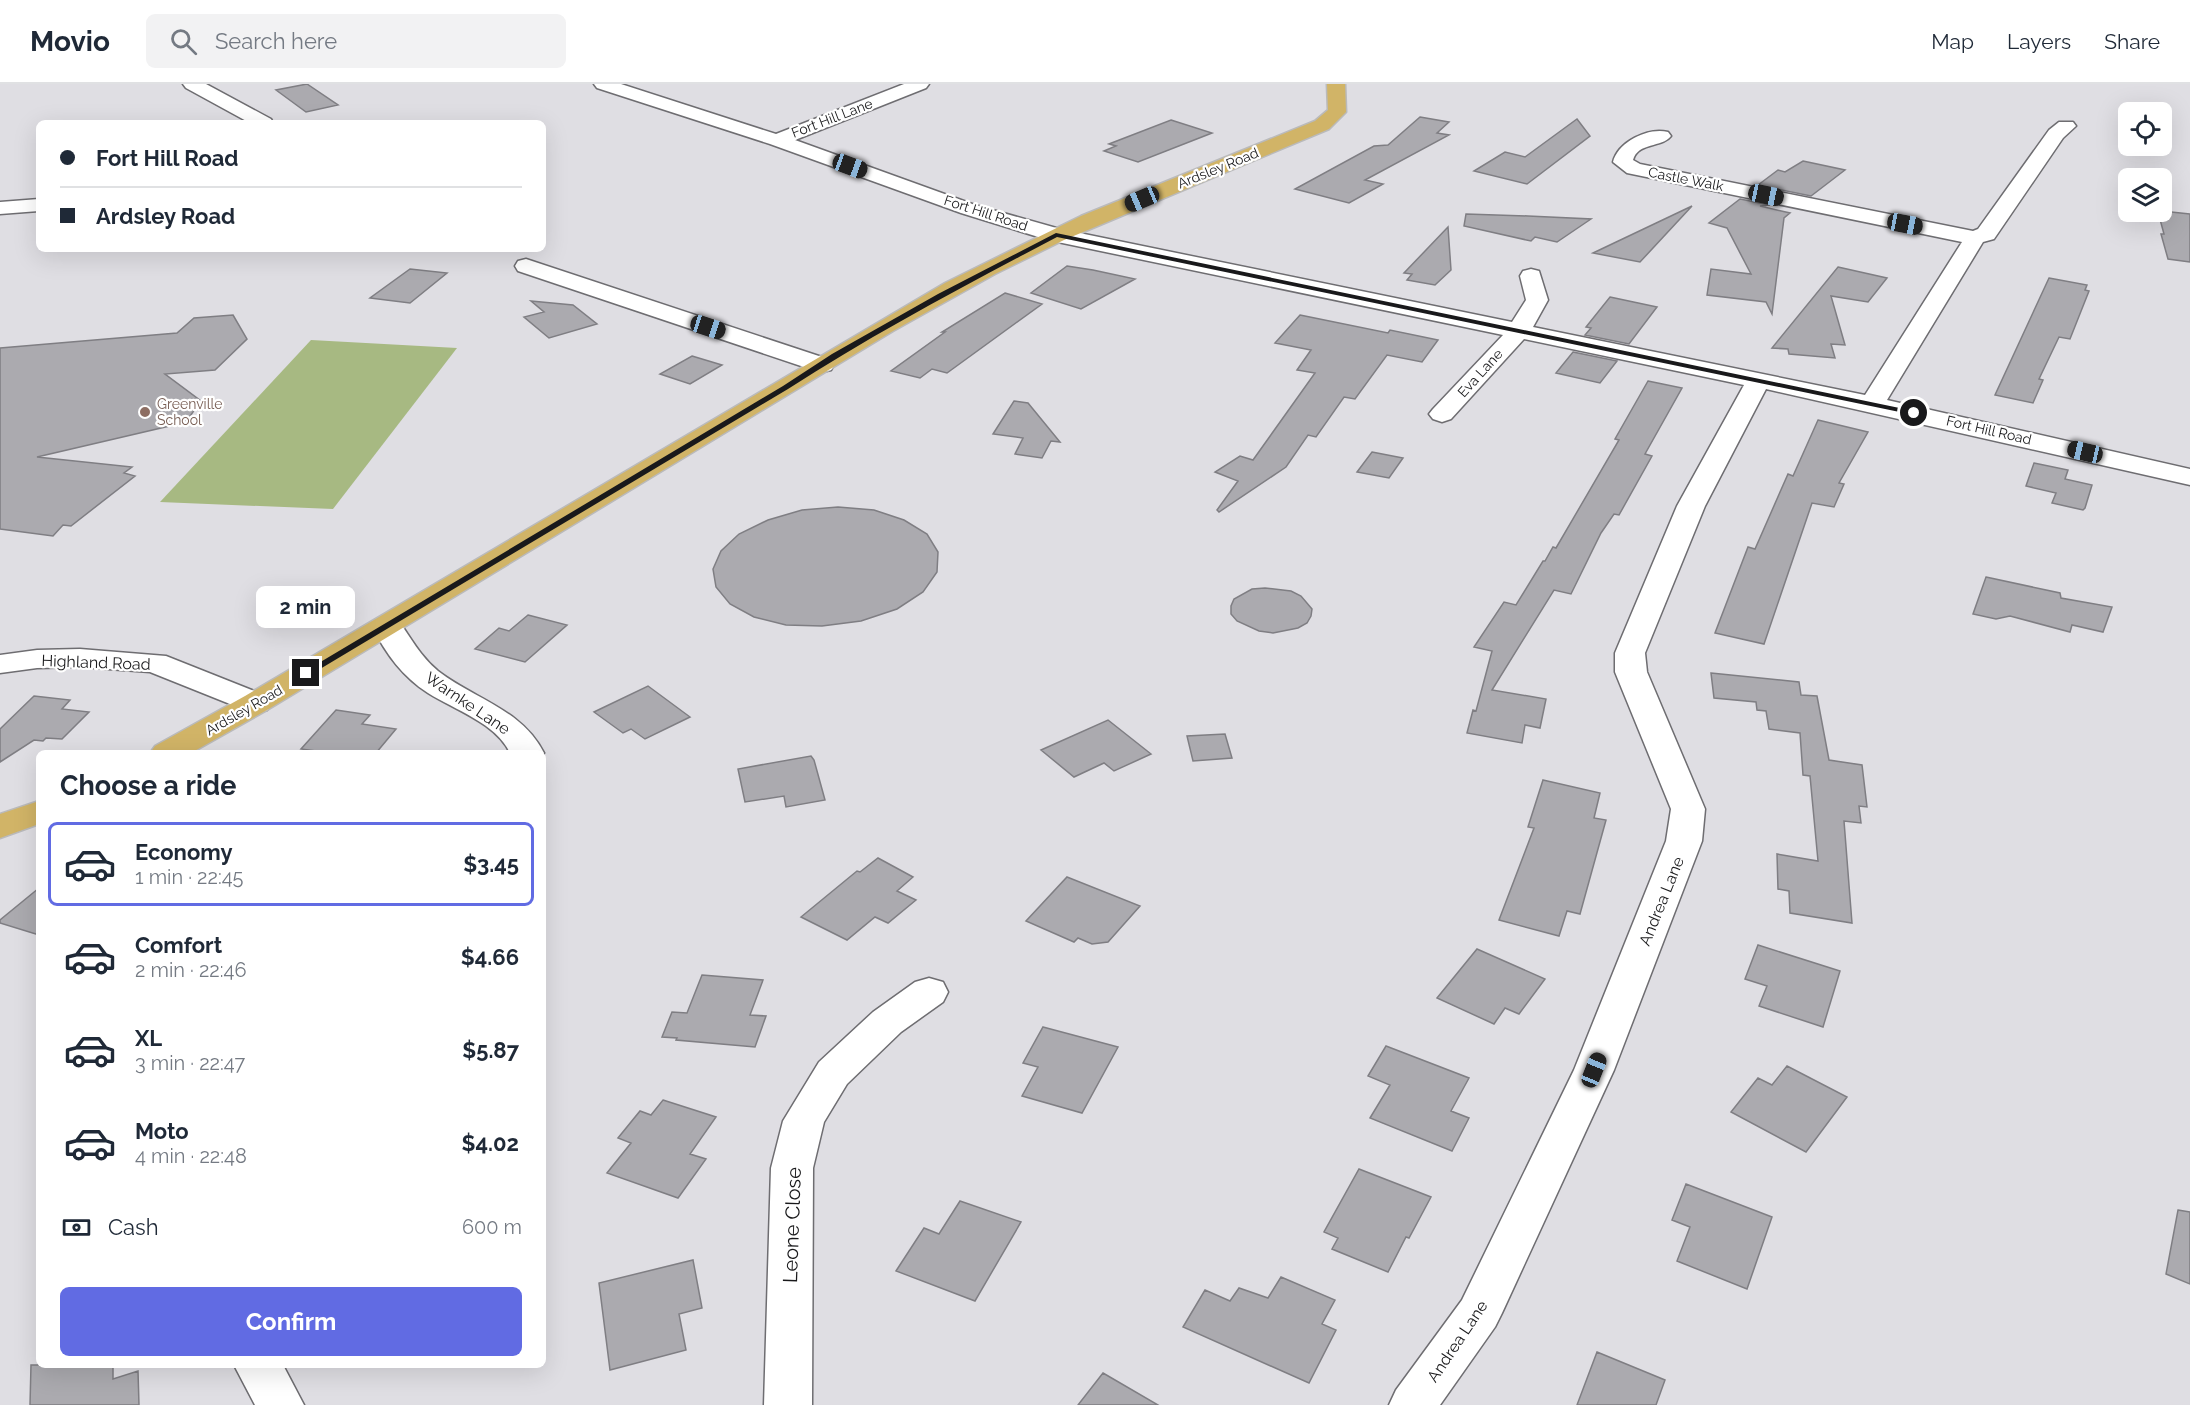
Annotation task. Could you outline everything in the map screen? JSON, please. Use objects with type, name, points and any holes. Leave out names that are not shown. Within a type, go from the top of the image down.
[{"type":"main road","name":"Ardsley Road","points":[[172,750],[387,626],[822,364],[940,296],[1056,235],[1322,125],[1337,112],[1336,84]]},
{"type":"main road","points":[[0,827],[36,813]]},
{"type":"street","points":[[192,84],[258,120]]},
{"type":"street","name":"Fort Hill Road","points":[[603,84],[777,140],[968,209],[1056,235],[1872,404],[2190,477]]},
{"type":"street","name":"Fort Hill Lane","points":[[777,140],[920,84]]},
{"type":"street","points":[[1872,404],[1975,238],[1986,234],[2056,134],[2066,126]]},
{"type":"street","name":"Castle Walk","points":[[1661,136],[1630,147],[1624,154],[1623,162],[1634,169],[1975,238]]},
{"type":"street","points":[[0,208],[36,205]]},
{"type":"street","points":[[526,266],[822,364]]},
{"type":"street","name":"Eva Lane","points":[[1442,414],[1518,332],[1537,300],[1531,276]]},
{"type":"street","name":"Andrea Lane","points":[[1413,1405],[1479,1313],[1594,1070],[1684,841],[1688,809],[1631,672],[1630,653],[1691,506],[1758,381]]},
{"type":"street","name":"Warnke Lane","points":[[387,626],[395,644],[429,679],[513,731],[524,750]]},
{"type":"street","name":"Highland Road","points":[[0,664],[37,659],[80,658],[155,663],[256,703]]},
{"type":"street","name":"Leone Close","points":[[788,1405],[792,1168],[804,1121],[833,1073],[887,1022],[929,992]]},
{"type":"street","points":[[260,1368],[280,1405]]},
{"type":"green space","points":[[311,340],[457,348],[333,509],[160,502]]},
{"type":"building","points":[[307,84],[338,105],[306,112],[276,90]]},
{"type":"building","points":[[1420,117],[1449,122],[1437,133],[1449,135],[1365,180],[1383,184],[1349,203],[1295,189],[1374,146],[1388,145]]},
{"type":"building","points":[[1577,119],[1590,136],[1527,184],[1474,171],[1505,152],[1525,157]]},
{"type":"building","points":[[1171,120],[1212,133],[1138,162],[1104,151],[1116,146],[1109,144]]},
{"type":"building","points":[[1803,161],[1845,170],[1811,196],[1758,185],[1778,170],[1785,172]]},
{"type":"building","points":[[1740,199],[1770,205],[1760,206],[1790,213],[1784,218],[1772,314],[1766,302],[1707,295],[1711,269],[1751,274],[1727,228],[1709,223]]},
{"type":"building","points":[[1692,206],[1640,262],[1593,253]]},
{"type":"building","points":[[2172,212],[2190,214],[2190,262],[2168,259],[2161,234],[2164,234],[2161,222],[2172,222]]},
{"type":"building","points":[[1466,214],[1591,219],[1557,242],[1535,237],[1531,241],[1464,226]]},
{"type":"building","points":[[1448,227],[1451,270],[1435,285],[1407,280],[1412,274],[1404,273]]},
{"type":"building","points":[[1067,266],[1135,279],[1081,309],[1031,293]]},
{"type":"building","points":[[1838,267],[1887,278],[1868,302],[1831,296],[1845,345],[1831,344],[1835,358],[1789,354],[1788,349],[1772,348]]},
{"type":"building","points":[[410,269],[447,273],[410,303],[370,298]]},
{"type":"building","points":[[2049,278],[2087,285],[2085,290],[2089,291],[2070,339],[2059,337],[2039,379],[2043,380],[2033,403],[1995,395]]},
{"type":"building","points":[[1005,293],[1042,304],[947,373],[932,369],[920,378],[891,371],[945,332],[942,332]]},
{"type":"building","points":[[1610,297],[1657,307],[1629,344],[1585,335],[1591,328],[1586,327]]},
{"type":"building","points":[[531,301],[573,305],[597,324],[549,338],[524,317],[544,312]]},
{"type":"building","points":[[233,315],[247,339],[215,370],[165,374],[201,401],[188,419],[174,425],[37,457],[132,467],[124,473],[135,476],[71,526],[63,525],[53,536],[0,529],[0,348],[177,333],[194,318]]},
{"type":"building","points":[[1300,315],[1388,333],[1390,330],[1438,340],[1422,362],[1387,355],[1355,399],[1344,397],[1316,437],[1308,435],[1286,467],[1219,512],[1217,510],[1238,481],[1215,472],[1240,456],[1253,460],[1315,373],[1297,370],[1311,350],[1275,343]]},
{"type":"building","points":[[1573,352],[1617,361],[1600,383],[1556,373]]},
{"type":"building","points":[[692,356],[722,365],[690,384],[660,374]]},
{"type":"building","points":[[1648,381],[1682,388],[1645,454],[1652,456],[1619,515],[1614,514],[1601,533],[1571,594],[1554,590],[1492,690],[1546,699],[1540,728],[1525,725],[1522,743],[1467,733],[1473,710],[1476,711],[1492,651],[1474,647],[1504,602],[1516,605],[1543,561],[1553,547],[1556,548],[1619,440],[1615,439]]},
{"type":"building","points":[[1014,401],[1028,403],[1060,442],[1051,441],[1042,458],[1015,454],[1023,438],[993,434]]},
{"type":"building","points":[[1818,420],[1868,432],[1839,483],[1844,484],[1834,507],[1812,503],[1764,644],[1715,633],[1748,547],[1755,549],[1788,474],[1793,476]]},
{"type":"building","points":[[1372,452],[1403,458],[1389,478],[1357,472]]},
{"type":"building","points":[[2034,463],[2068,470],[2065,479],[2092,485],[2085,508],[2083,510],[2052,503],[2056,493],[2026,486]]},
{"type":"building","points":[[838,507],[874,510],[904,520],[927,534],[938,552],[937,572],[923,592],[897,609],[861,621],[822,626],[786,625],[754,617],[730,604],[716,587],[713,569],[721,551],[739,534],[768,520],[802,510]]},
{"type":"building","points":[[1986,577],[2060,593],[2061,598],[2112,607],[2103,632],[2072,625],[2070,632],[2010,616],[1996,619],[1973,614]]},
{"type":"building","points":[[1252,589],[1291,591],[1301,596],[1312,609],[1307,623],[1298,628],[1273,633],[1259,631],[1237,621],[1231,614],[1234,599]]},
{"type":"building","points":[[528,615],[567,625],[525,662],[475,649],[499,628],[509,631]]},
{"type":"building","points":[[1711,673],[1799,682],[1801,695],[1817,696],[1829,760],[1862,765],[1867,807],[1859,806],[1861,823],[1844,821],[1852,923],[1790,913],[1789,891],[1778,889],[1777,854],[1818,861],[1810,776],[1803,775],[1800,733],[1769,729],[1766,711],[1757,710],[1756,702],[1714,698]]},
{"type":"building","points":[[648,686],[690,717],[645,739],[631,729],[623,733],[594,712]]},
{"type":"building","points":[[34,696],[70,700],[62,709],[89,712],[62,739],[34,740],[0,762],[0,729]]},
{"type":"building","points":[[336,710],[370,715],[362,724],[396,729],[378,750],[301,749]]},
{"type":"building","points":[[1108,720],[1151,754],[1114,771],[1104,763],[1074,777],[1041,750]]},
{"type":"building","points":[[1225,734],[1232,758],[1193,761],[1187,736]]},
{"type":"building","points":[[811,756],[825,800],[786,807],[784,796],[745,802],[738,769]]},
{"type":"building","points":[[1543,780],[1600,793],[1594,818],[1606,820],[1580,914],[1567,911],[1559,936],[1499,920],[1534,828],[1528,827]]},
{"type":"building","points":[[878,858],[913,877],[897,891],[916,900],[888,923],[875,917],[847,940],[801,917],[857,871],[860,872]]},
{"type":"building","points":[[1067,877],[1140,906],[1108,942],[1092,944],[1078,938],[1074,942],[1026,921]]},
{"type":"building","points":[[36,890],[36,934],[0,923],[0,920]]},
{"type":"building","points":[[1758,945],[1840,971],[1823,1027],[1759,1006],[1767,986],[1745,979]]},
{"type":"building","points":[[1477,949],[1545,979],[1519,1014],[1505,1008],[1494,1024],[1437,998]]},
{"type":"building","points":[[702,975],[763,980],[750,1015],[766,1016],[755,1047],[662,1037],[672,1012],[687,1013]]},
{"type":"building","points":[[1043,1027],[1118,1047],[1082,1113],[1022,1096],[1038,1067],[1023,1063]]},
{"type":"building","points":[[1386,1046],[1469,1078],[1451,1111],[1469,1118],[1452,1151],[1370,1118],[1390,1085],[1368,1076]]},
{"type":"building","points":[[1787,1066],[1847,1097],[1806,1152],[1731,1112],[1758,1078],[1772,1085]]},
{"type":"building","points":[[663,1100],[716,1117],[690,1154],[706,1159],[678,1198],[607,1173],[631,1143],[618,1138],[640,1111],[651,1115]]},
{"type":"building","points":[[1359,1169],[1431,1197],[1388,1272],[1332,1249],[1338,1238],[1324,1232]]},
{"type":"building","points":[[1686,1184],[1772,1217],[1747,1289],[1677,1261],[1690,1227],[1672,1220]]},
{"type":"building","points":[[960,1201],[1021,1222],[975,1301],[896,1271],[924,1228],[939,1234]]},
{"type":"building","points":[[2178,1210],[2190,1212],[2190,1284],[2166,1274]]},
{"type":"building","points":[[693,1260],[702,1308],[679,1314],[686,1350],[610,1370],[599,1283]]},
{"type":"building","points":[[1281,1277],[1335,1300],[1322,1324],[1336,1330],[1309,1383],[1183,1327],[1205,1290],[1230,1301],[1239,1288],[1268,1298]]},
{"type":"building","points":[[1597,1352],[1665,1380],[1656,1405],[1577,1405]]},
{"type":"building","points":[[31,1365],[36,1365],[36,1368],[113,1368],[113,1379],[138,1371],[139,1405],[30,1405]]},
{"type":"building","points":[[1103,1373],[1158,1405],[1078,1405]]},
{"type":"place","name":"Greenville School","points":[[145,412]]},
{"type":"route","points":[[306,673],[786,387],[834,356],[940,296],[1056,235],[1914,413]]}]
